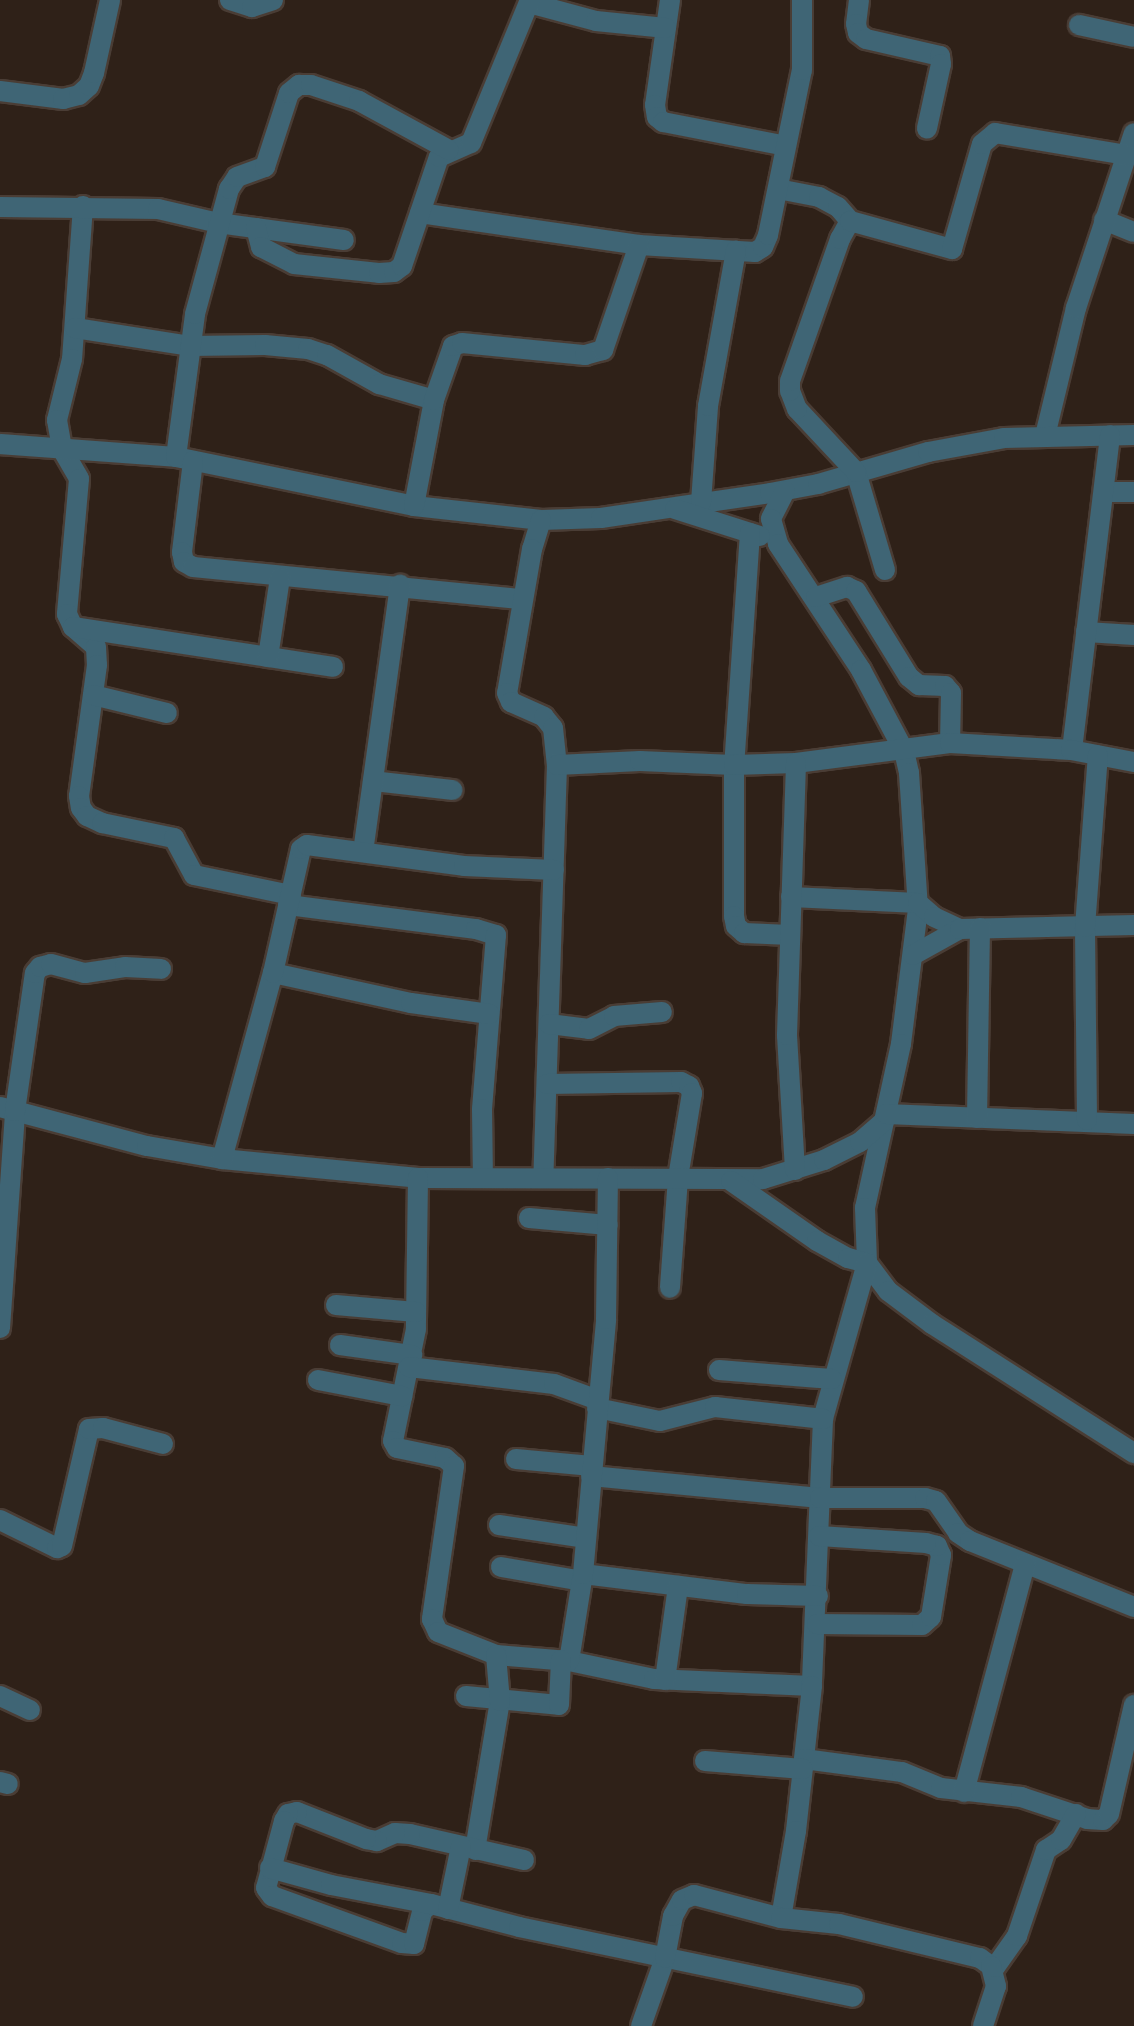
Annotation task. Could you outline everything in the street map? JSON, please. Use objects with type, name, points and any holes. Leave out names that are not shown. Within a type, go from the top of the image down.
[{"type":"street","points":[[0,91],[63,99],[79,95],[89,86],[94,73],[110,0]]},
{"type":"street","points":[[230,0],[252,7],[273,0]]},
{"type":"street","points":[[670,0],[655,105],[657,117],[663,122],[786,146]]},
{"type":"street","points":[[420,213],[639,245],[755,252],[763,247],[778,189],[802,70],[802,0]]},
{"type":"street","points":[[859,0],[856,24],[858,33],[866,39],[940,56],[941,64],[927,128]]},
{"type":"street","points":[[256,228],[261,247],[280,260],[394,272],[402,266],[439,157],[449,150],[471,143],[529,2],[596,21],[666,28]]},
{"type":"street","points":[[1079,25],[1134,37]]},
{"type":"street","points":[[449,150],[359,101],[311,85],[299,85],[289,93],[265,167],[237,177],[229,189],[195,314],[190,346],[182,552],[184,562],[193,567],[280,578],[400,585],[522,599]]},
{"type":"street","points":[[778,189],[819,197],[838,207],[850,221],[952,249],[982,144],[995,133],[1126,155]]},
{"type":"street","points":[[1045,436],[1076,308],[1104,220],[1125,184],[1126,155],[1134,133]]},
{"type":"street","points":[[83,206],[72,359],[57,420],[62,449],[79,479],[66,601],[73,627],[96,647],[93,695],[79,796],[81,808],[87,816],[174,838],[194,875],[289,900],[476,929],[496,935],[482,1109],[483,1177]]},
{"type":"street","points":[[0,207],[158,209],[218,223],[344,240]]},
{"type":"street","points":[[1104,220],[1134,232]]},
{"type":"street","points":[[850,221],[840,239],[790,381],[790,391],[797,409],[856,472],[885,570]]},
{"type":"street","points":[[414,506],[434,400],[453,346],[462,343],[585,355],[603,350],[639,245]]},
{"type":"street","points":[[701,502],[708,406],[736,251]]},
{"type":"street","points":[[75,328],[190,346],[265,345],[308,349],[327,355],[379,384],[434,400]]},
{"type":"street","points":[[1072,750],[1110,435]]},
{"type":"street","points":[[0,444],[185,459],[414,506],[541,520],[601,518],[785,491],[964,445],[1045,436],[1134,435]]},
{"type":"street","points":[[781,1918],[804,1764],[812,1686],[817,1624],[823,1419],[867,1263],[865,1208],[901,1044],[918,903],[909,773],[904,751],[861,670],[816,597],[778,544],[771,519],[785,491]]},
{"type":"street","points":[[1104,492],[1134,492]]},
{"type":"street","points":[[675,509],[778,544]]},
{"type":"street","points":[[541,520],[522,599],[507,693],[511,702],[544,717],[553,728],[557,765],[543,1178]]},
{"type":"street","points":[[750,533],[734,765],[736,926],[744,933],[790,935]]},
{"type":"street","points":[[268,657],[280,578]]},
{"type":"street","points":[[363,852],[400,585]]},
{"type":"street","points":[[816,597],[847,587],[856,591],[909,677],[919,685],[945,686],[951,693],[950,743]]},
{"type":"street","points":[[73,627],[333,667]]},
{"type":"street","points":[[1086,632],[1134,635]]},
{"type":"street","points":[[93,695],[167,713]]},
{"type":"street","points":[[557,765],[640,761],[734,765],[796,763],[950,743],[1072,750],[1134,762]]},
{"type":"street","points":[[1087,1120],[1085,927],[1098,755]]},
{"type":"street","points":[[795,1170],[787,1035],[796,763]]},
{"type":"street","points":[[373,781],[452,790]]},
{"type":"street","points":[[222,1159],[273,973],[301,849],[307,845],[464,866],[554,870]]},
{"type":"street","points":[[791,897],[918,903],[934,917],[970,929],[1134,925]]},
{"type":"street","points":[[913,955],[970,929]]},
{"type":"street","points":[[970,929],[977,1118]]},
{"type":"street","points":[[0,1328],[7,1109],[35,973],[40,967],[51,964],[85,973],[125,967],[161,969]]},
{"type":"street","points":[[273,973],[411,1003],[489,1014]]},
{"type":"street","points":[[549,1024],[589,1029],[614,1016],[662,1012]]},
{"type":"street","points":[[547,1084],[681,1082],[689,1086],[692,1093],[678,1178],[670,1288]]},
{"type":"street","points":[[7,1109],[147,1146],[222,1159],[418,1178],[763,1179],[795,1170],[860,1142],[885,1117],[1087,1120],[1134,1124]]},
{"type":"street","points":[[418,1178],[416,1312],[410,1361],[393,1441],[397,1448],[445,1458],[454,1466],[434,1627],[445,1638],[496,1655],[565,1660],[665,1680],[812,1686]]},
{"type":"street","points":[[466,1696],[559,1705],[582,1578],[586,1538],[606,1319],[608,1178]]},
{"type":"street","points":[[731,1181],[817,1241],[848,1258],[867,1263],[888,1291],[932,1324],[1134,1453]]},
{"type":"street","points":[[529,1218],[608,1225]]},
{"type":"street","points":[[336,1305],[416,1312]]},
{"type":"street","points":[[340,1345],[410,1361],[554,1384],[598,1404],[660,1421],[715,1407],[823,1419]]},
{"type":"street","points":[[719,1370],[832,1379]]},
{"type":"street","points":[[318,1380],[402,1396]]},
{"type":"street","points":[[0,1520],[57,1548],[62,1546],[89,1429],[103,1428],[163,1444]]},
{"type":"street","points":[[516,1459],[820,1498],[936,1501],[958,1533],[1025,1564],[1134,1607]]},
{"type":"street","points":[[499,1525],[586,1538]]},
{"type":"street","points":[[817,1624],[922,1625],[931,1617],[941,1555],[937,1546],[926,1543],[819,1536]]},
{"type":"street","points":[[964,1792],[1025,1564]]},
{"type":"street","points":[[501,1567],[747,1594],[818,1596]]},
{"type":"street","points":[[665,1680],[678,1586]]},
{"type":"street","points":[[496,1655],[500,1701],[468,1848],[440,1906],[422,1911],[414,1944],[402,1943],[272,1896],[266,1888],[284,1821],[288,1814],[297,1812],[366,1839],[377,1841],[395,1833],[410,1834],[468,1848],[524,1860]]},
{"type":"street","points":[[0,1696],[30,1710]]},
{"type":"street","points":[[705,1761],[804,1764],[902,1772],[941,1788],[1021,1797],[1103,1820],[1126,1783],[1133,1719]]},
{"type":"street","points":[[993,1970],[1017,1936],[1046,1850],[1061,1840],[1076,1814]]},
{"type":"street","points":[[270,1868],[331,1885],[853,1997]]},
{"type":"street","points":[[641,2026],[665,1958],[673,1916],[682,1900],[694,1895],[781,1918],[839,1924],[980,1958],[993,1970],[996,1986],[983,2026]]}]
